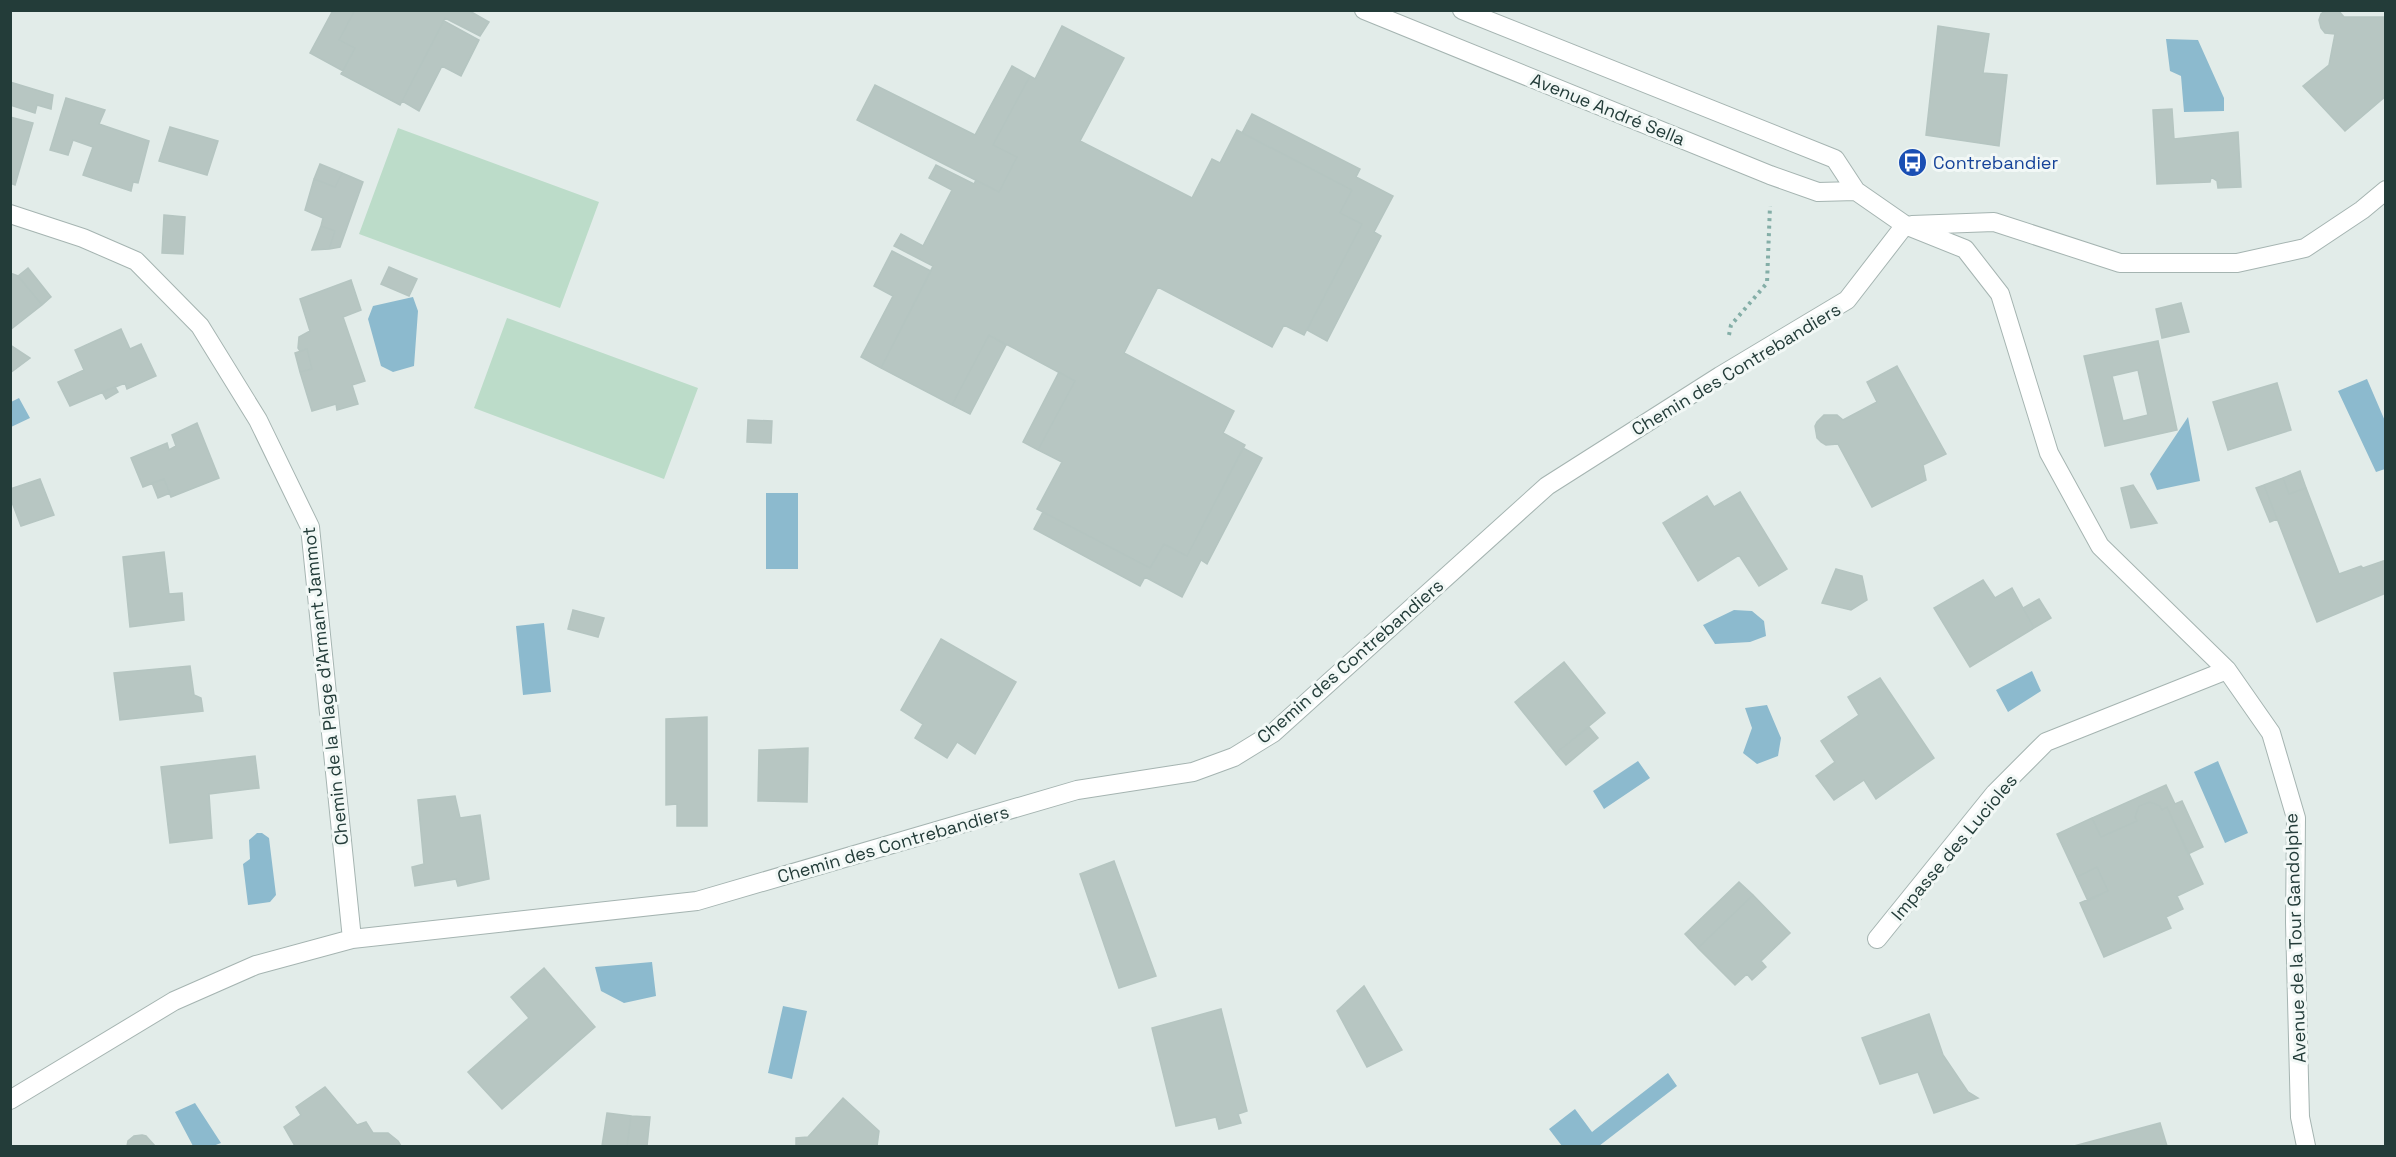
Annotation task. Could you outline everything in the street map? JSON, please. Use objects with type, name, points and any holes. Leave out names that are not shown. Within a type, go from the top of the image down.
[{"type":"street","name":"Avenue André Sella","points":[[1364,10],[1770,175],[1818,192],[1856,191]]},
{"type":"street","name":"Avenue André Sella","points":[[1462,10],[1834,159],[1856,191],[1905,225]]},
{"type":"street","points":[[1905,225],[1994,222],[2120,262],[2237,263],[2305,248],[2361,210],[2385,190]]},
{"type":"street","name":"Chemin de la Plage d'Armant Jammot","points":[[10,214],[83,238],[136,261],[200,326],[258,420],[310,527],[352,939]]},
{"type":"street","name":"Chemin des Contrebandiers","points":[[10,1100],[174,1001],[256,965],[352,939],[697,901],[1077,790],[1193,772],[1234,757],[1273,733],[1547,486],[1720,376],[1847,300],[1905,225]]},
{"type":"street","name":"Avenue de la Tour Gandolphe","points":[[1905,225],[1965,249],[2000,294],[2049,453],[2100,546],[2227,670],[2271,733],[2296,818],[2295,922],[2300,1117],[2306,1146]]},
{"type":"street","name":"Impasse des Lucioles","points":[[1877,939],[1995,793],[2046,742],[2227,670]]},
{"type":"path","points":[[1720,376],[1731,325],[1767,284],[1770,175]]},
{"type":"green space","points":[[398,128],[599,202],[560,308],[359,234]]},
{"type":"green space","points":[[507,318],[698,388],[664,479],[474,408]]},
{"type":"water","points":[[2166,39],[2198,40],[2224,98],[2224,111],[2184,112],[2181,76],[2170,71]]},
{"type":"water","points":[[413,297],[418,311],[414,366],[393,372],[381,366],[368,319],[373,306]]},
{"type":"water","points":[[2367,379],[2385,421],[2385,469],[2376,472],[2338,391]]},
{"type":"water","points":[[19,398],[30,418],[11,427],[11,402]]},
{"type":"water","points":[[2188,417],[2200,481],[2157,490],[2150,474]]},
{"type":"water","points":[[766,493],[798,493],[798,569],[766,569]]},
{"type":"water","points":[[1734,610],[1752,611],[1764,621],[1766,636],[1750,642],[1715,644],[1703,625]]},
{"type":"water","points":[[544,623],[551,692],[523,695],[516,626]]},
{"type":"water","points":[[2032,671],[2041,691],[2008,712],[1996,690]]},
{"type":"water","points":[[1767,705],[1781,738],[1778,756],[1757,764],[1743,753],[1752,728],[1745,708]]},
{"type":"water","points":[[1638,761],[1650,778],[1604,809],[1593,791]]},
{"type":"water","points":[[2218,761],[2248,833],[2225,843],[2194,772]]},
{"type":"water","points":[[257,833],[262,833],[269,838],[276,895],[270,902],[248,905],[243,864],[250,859],[249,840]]},
{"type":"water","points":[[652,962],[656,996],[624,1003],[601,991],[595,967]]},
{"type":"water","points":[[783,1006],[807,1011],[792,1079],[768,1073]]},
{"type":"water","points":[[1668,1073],[1677,1086],[1599,1146],[1562,1146],[1549,1129],[1575,1109],[1592,1132]]},
{"type":"water","points":[[195,1103],[221,1143],[213,1146],[193,1146],[175,1112]]},
{"type":"building","points":[[328,10],[355,10],[339,40],[355,48],[343,71],[310,53],[332,12]]},
{"type":"building","points":[[355,10],[468,10],[489,22],[480,36],[445,18],[400,105],[341,74],[355,48],[339,40]]},
{"type":"building","points":[[2326,10],[2338,10],[2344,17],[2386,17],[2386,96],[2345,131],[2303,86],[2329,65],[2335,34],[2325,33],[2321,28],[2319,20],[2321,14]]},
{"type":"building","points":[[444,21],[479,40],[461,76],[442,66],[419,111],[402,101]]},
{"type":"building","points":[[1062,26],[1124,58],[1080,141],[1192,198],[1212,159],[1220,163],[1237,130],[1352,190],[1340,213],[1362,224],[1304,335],[1284,325],[1272,347],[1158,287],[1124,353],[1234,411],[1223,433],[1245,445],[1187,556],[1164,544],[1150,568],[1037,509],[1062,462],[1038,450],[1075,381],[989,335],[952,405],[881,368],[933,266],[894,246],[901,234],[923,246],[952,190],[929,178],[936,165],[974,184],[976,180],[999,192],[1017,157],[993,145],[1030,76],[1035,79]]},
{"type":"building","points":[[1938,26],[1989,34],[1983,73],[2007,75],[1999,146],[1926,135]]},
{"type":"building","points":[[1012,66],[1030,76],[993,145],[1017,157],[999,192],[857,120],[875,85],[975,135]]},
{"type":"building","points":[[10,82],[53,95],[51,109],[37,105],[35,113],[10,105]]},
{"type":"building","points":[[66,98],[105,110],[99,124],[149,141],[138,183],[133,182],[131,191],[83,175],[93,147],[73,140],[68,155],[50,150]]},
{"type":"building","points":[[2172,109],[2174,139],[2238,132],[2241,187],[2218,188],[2217,181],[2211,177],[2210,182],[2157,184],[2153,110]]},
{"type":"building","points":[[1252,114],[1360,169],[1356,177],[1393,196],[1374,232],[1381,236],[1327,341],[1307,330],[1362,224],[1340,213],[1352,190],[1242,133]]},
{"type":"building","points":[[10,117],[33,123],[15,185],[10,183]]},
{"type":"building","points":[[170,127],[218,141],[207,175],[159,161]]},
{"type":"building","points":[[320,164],[342,173],[335,187],[314,179]]},
{"type":"building","points":[[342,173],[363,182],[340,247],[329,249],[335,231],[321,226],[323,218],[305,210],[314,179],[335,187]]},
{"type":"building","points":[[164,215],[185,217],[183,254],[162,253]]},
{"type":"building","points":[[321,226],[335,231],[329,249],[312,250]]},
{"type":"building","points":[[892,251],[931,271],[881,368],[861,357],[893,296],[874,286]]},
{"type":"building","points":[[389,267],[417,279],[409,296],[381,284]]},
{"type":"building","points":[[28,268],[51,297],[42,305],[18,276]]},
{"type":"building","points":[[10,273],[18,276],[42,305],[10,330]]},
{"type":"building","points":[[351,280],[361,310],[343,317],[365,381],[352,385],[358,404],[337,410],[336,404],[312,411],[300,372],[312,369],[307,349],[300,351],[298,348],[299,337],[310,331],[300,299]]},
{"type":"building","points":[[2181,303],[2189,332],[2162,338],[2156,309]]},
{"type":"building","points":[[121,329],[130,349],[141,344],[156,376],[127,389],[125,383],[70,406],[58,382],[84,370],[75,350]]},
{"type":"building","points":[[989,335],[1006,345],[970,414],[952,405]]},
{"type":"building","points":[[2158,341],[2177,430],[2105,446],[2084,356]],"holes":[[[2138,370],[2148,415],[2123,421],[2112,376]]]},
{"type":"building","points":[[10,345],[30,358],[10,373]]},
{"type":"building","points":[[307,349],[312,369],[300,372],[295,353]]},
{"type":"building","points":[[1897,366],[1946,454],[1923,465],[1926,480],[1872,507],[1838,444],[1826,445],[1821,442],[1817,438],[1815,426],[1824,415],[1837,415],[1843,420],[1877,402],[1867,382]]},
{"type":"building","points":[[1059,372],[1075,381],[1038,450],[1023,442]]},
{"type":"building","points":[[2277,383],[2291,430],[2228,450],[2213,402]]},
{"type":"building","points":[[115,387],[118,392],[106,399],[102,392]]},
{"type":"building","points":[[748,420],[772,421],[771,443],[747,442]]},
{"type":"building","points":[[197,423],[219,478],[171,497],[164,479],[143,487],[131,458],[167,443],[169,450],[176,446],[172,435]]},
{"type":"building","points":[[1243,448],[1262,458],[1207,564],[1201,560],[1182,597],[1145,577],[1140,586],[1034,529],[1043,512],[1150,568],[1164,544],[1187,556]]},
{"type":"building","points":[[2300,471],[2306,488],[2289,494],[2283,478]]},
{"type":"building","points":[[2283,478],[2289,494],[2306,488],[2339,574],[2386,560],[2386,593],[2317,622],[2264,485]]},
{"type":"building","points":[[40,479],[54,515],[21,526],[10,497],[10,489]]},
{"type":"building","points":[[164,479],[170,493],[158,498],[152,483]]},
{"type":"building","points":[[2133,485],[2157,523],[2131,528],[2121,488]]},
{"type":"building","points":[[2264,485],[2277,519],[2270,522],[2256,488]]},
{"type":"building","points":[[1740,492],[1787,569],[1759,586],[1739,555],[1698,581],[1663,523],[1707,496],[1714,507]]},
{"type":"building","points":[[164,552],[169,594],[182,593],[184,620],[130,627],[123,557]]},
{"type":"building","points":[[1836,569],[1862,576],[1867,600],[1851,610],[1822,603]]},
{"type":"building","points":[[1983,580],[1995,598],[2012,588],[2034,628],[1970,667],[1934,608]]},
{"type":"building","points":[[2039,599],[2051,618],[2034,628],[2023,608]]},
{"type":"building","points":[[573,610],[604,618],[598,637],[568,629]]},
{"type":"building","points":[[941,639],[1016,682],[975,754],[957,742],[947,758],[915,738],[923,724],[901,710]]},
{"type":"building","points":[[1564,662],[1605,713],[1556,753],[1515,702]]},
{"type":"building","points":[[190,666],[194,695],[201,698],[203,711],[120,720],[114,673]]},
{"type":"building","points":[[1880,678],[1934,758],[1876,799],[1864,780],[1834,800],[1816,776],[1835,762],[1821,741],[1859,715],[1848,697]]},
{"type":"building","points":[[707,717],[707,826],[677,826],[677,804],[666,805],[666,719]]},
{"type":"building","points":[[1589,727],[1598,738],[1566,765],[1556,753]]},
{"type":"building","points":[[808,748],[807,802],[758,801],[759,750]]},
{"type":"building","points":[[255,756],[259,788],[209,794],[212,838],[170,843],[161,767]]},
{"type":"building","points":[[2166,785],[2175,804],[2182,801],[2203,847],[2188,854],[2167,807],[2162,810],[2160,806],[2150,802],[2139,806],[2135,817],[2137,821],[2101,837],[2092,818]]},
{"type":"building","points":[[455,796],[460,818],[480,815],[489,879],[458,886],[456,879],[415,886],[412,867],[424,864],[418,800]]},
{"type":"building","points":[[2150,802],[2160,806],[2162,810],[2167,807],[2203,884],[2177,896],[2183,909],[2166,917],[2171,928],[2104,957],[2080,903],[2108,891],[2097,867],[2077,877],[2057,834],[2092,818],[2101,837],[2137,821],[2135,817],[2139,806]]},
{"type":"building","points":[[1114,861],[1156,976],[1119,988],[1080,874]]},
{"type":"building","points":[[2097,867],[2108,891],[2088,901],[2077,877]]},
{"type":"building","points":[[1739,882],[1753,895],[1698,948],[1685,934]]},
{"type":"building","points":[[1753,895],[1790,933],[1761,961],[1766,967],[1752,980],[1747,974],[1735,985],[1698,948]]},
{"type":"building","points":[[544,968],[595,1027],[502,1109],[468,1072],[529,1018],[511,997]]},
{"type":"building","points":[[1364,986],[1402,1050],[1367,1067],[1337,1011]]},
{"type":"building","points":[[1221,1009],[1247,1111],[1238,1114],[1241,1123],[1219,1129],[1216,1117],[1176,1126],[1152,1028]]},
{"type":"building","points":[[1929,1014],[1943,1055],[1968,1092],[1978,1098],[1934,1113],[1918,1072],[1880,1084],[1862,1038]]},
{"type":"building","points":[[325,1087],[357,1125],[366,1122],[373,1133],[388,1133],[401,1146],[295,1146],[284,1127],[301,1115],[296,1107]]},
{"type":"building","points":[[843,1098],[879,1131],[877,1146],[796,1146],[796,1138],[808,1137]]},
{"type":"building","points":[[607,1113],[631,1116],[627,1146],[602,1146]]},
{"type":"building","points":[[631,1116],[650,1117],[647,1146],[627,1146]]},
{"type":"building","points":[[2160,1123],[2167,1146],[2074,1146]]},
{"type":"building","points":[[134,1136],[146,1136],[155,1146],[127,1146],[128,1141]]},
{"type":"place","name":"Contrebandier","points":[[1912,162]]}]
